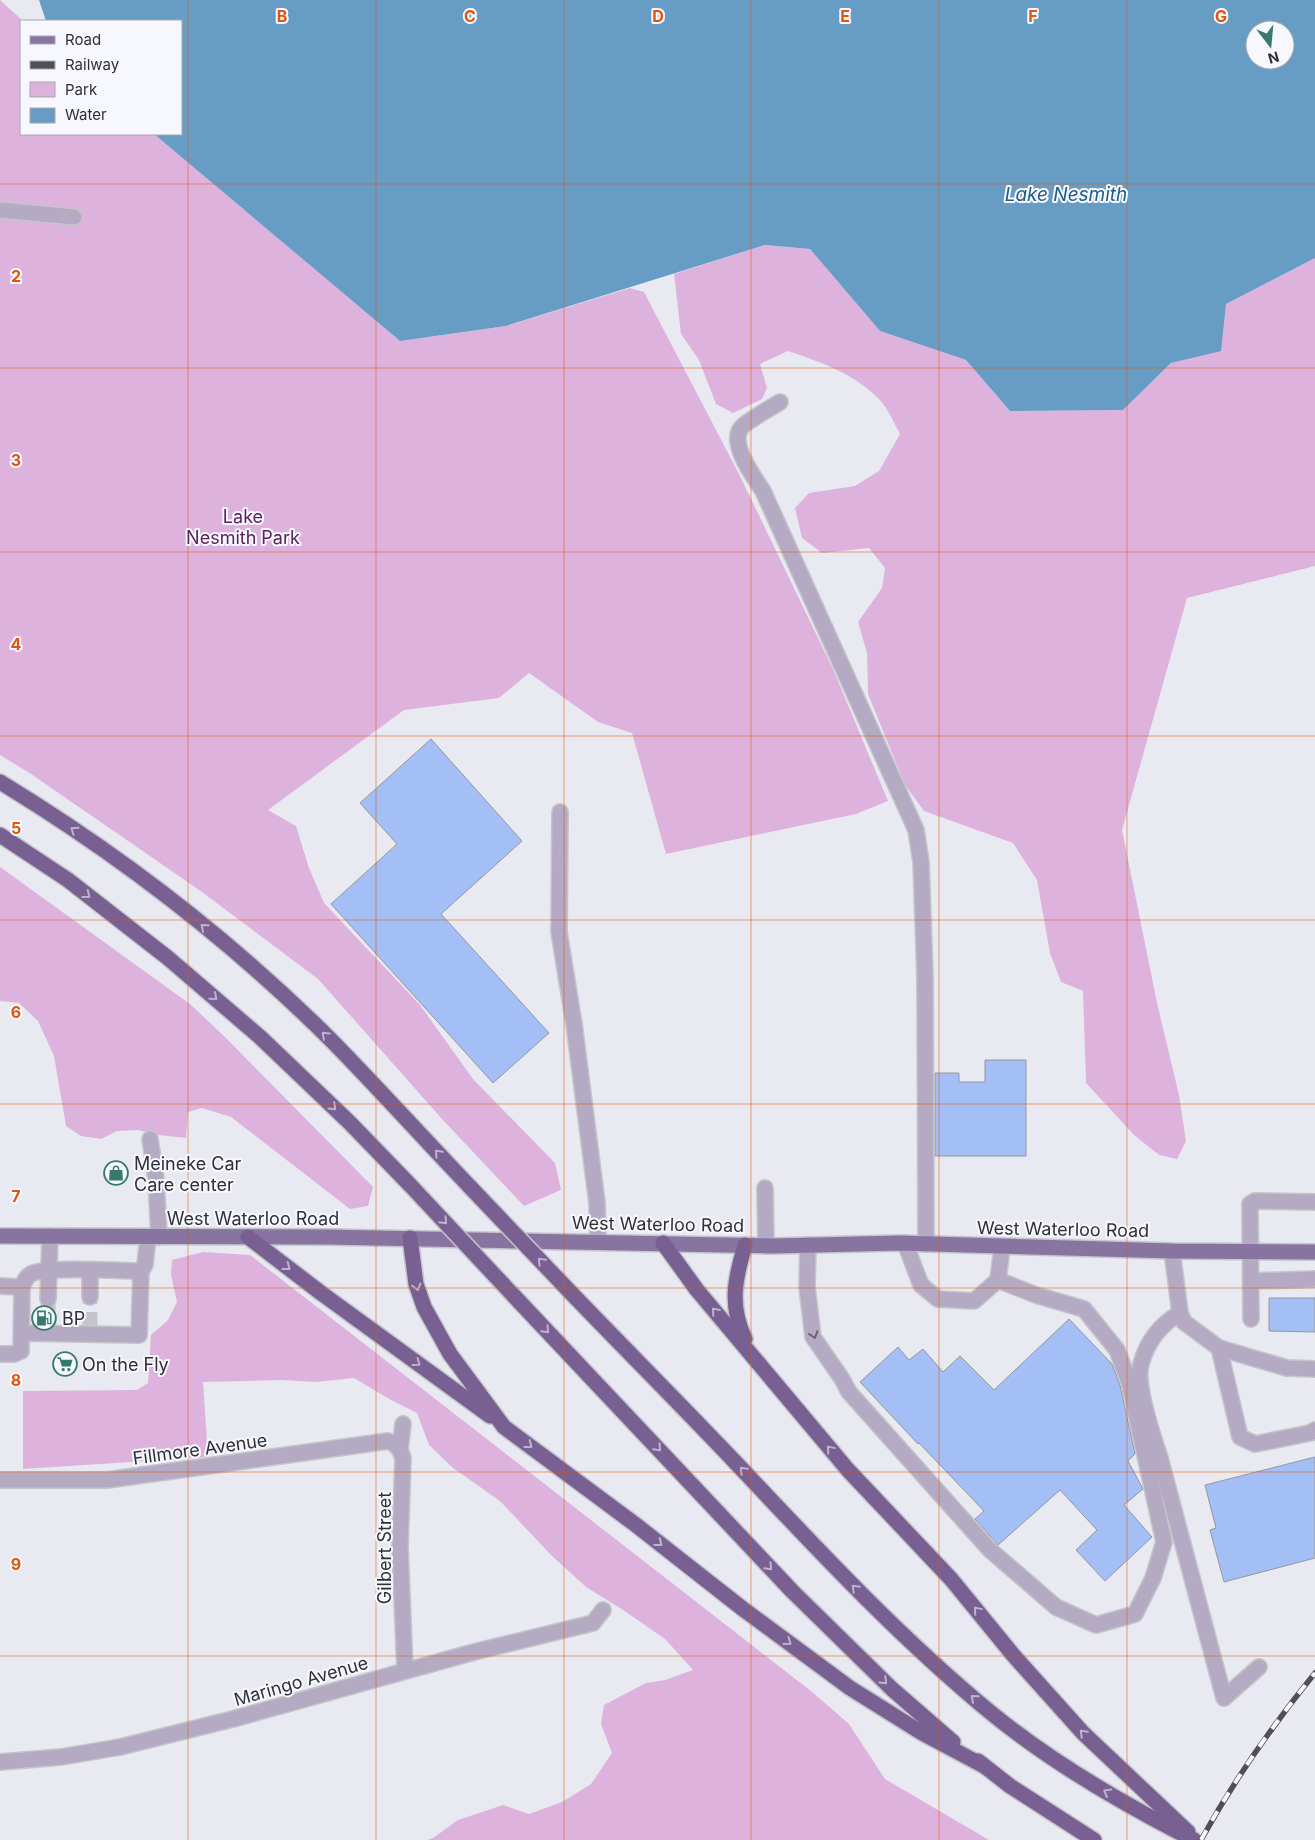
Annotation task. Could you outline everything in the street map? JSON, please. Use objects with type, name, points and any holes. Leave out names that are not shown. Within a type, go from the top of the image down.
[{"type":"highway","points":[[0,782],[43,808],[160,891],[261,975],[333,1042],[793,1524],[884,1617],[933,1662],[991,1712],[1048,1754],[1149,1817],[1195,1840]]},
{"type":"highway","points":[[2,836],[68,880],[168,958],[260,1037],[350,1123],[792,1591],[892,1689],[949,1739],[1010,1786],[1094,1840]]},
{"type":"highway","points":[[248,1237],[636,1525],[850,1688],[922,1733],[984,1766]]},
{"type":"highway","points":[[410,1238],[416,1284],[424,1307],[450,1354],[504,1427]]},
{"type":"highway","points":[[663,1243],[696,1290],[848,1470],[951,1579],[1014,1656],[1083,1733],[1158,1802],[1195,1840]]},
{"type":"highway","points":[[745,1245],[736,1278],[734,1306],[739,1326],[758,1362]]},
{"type":"main road","name":"West Waterloo Road","points":[[0,1236],[410,1238],[766,1246],[905,1243],[1172,1251],[1315,1252]]},
{"type":"street","points":[[0,210],[74,217]]},
{"type":"street","points":[[780,402],[742,427],[738,434],[741,453],[763,491],[916,830],[921,862],[925,977],[926,1244]]},
{"type":"street","points":[[560,812],[559,932],[574,1024],[596,1193],[598,1242]]},
{"type":"street","points":[[22,1333],[48,1330],[90,1330],[139,1335],[141,1271],[145,1265],[154,1237],[156,1179],[150,1139]]},
{"type":"street","points":[[765,1188],[766,1246]]},
{"type":"street","points":[[1251,1319],[1250,1204],[1255,1201],[1315,1202]]},
{"type":"street","points":[[48,1299],[47,1271],[50,1236]]},
{"type":"street","points":[[905,1243],[922,1284],[938,1299],[974,1301],[998,1280],[1002,1247]]},
{"type":"street","points":[[808,1245],[806,1287],[813,1337],[850,1392],[990,1550],[1056,1607],[1096,1625],[1135,1614],[1153,1578],[1164,1542],[1129,1382],[1117,1350],[1084,1309],[1036,1295],[998,1280]]},
{"type":"street","points":[[1172,1251],[1180,1313],[1184,1322],[1219,1348],[1287,1368],[1315,1369]]},
{"type":"street","points":[[90,1270],[90,1298]]},
{"type":"street","points":[[0,1354],[14,1354],[20,1350],[22,1287],[26,1279],[32,1274],[47,1271],[141,1271]]},
{"type":"street","points":[[1251,1281],[1315,1279]]},
{"type":"street","points":[[0,1286],[22,1287]]},
{"type":"street","points":[[1180,1313],[1168,1320],[1153,1337],[1140,1365],[1140,1383],[1149,1425],[1163,1467],[1224,1698],[1259,1667]]},
{"type":"street","points":[[1219,1348],[1240,1437],[1255,1444],[1310,1433],[1315,1430]]},
{"type":"street","name":"Gilbert Street","points":[[403,1424],[400,1450],[402,1458],[400,1547],[405,1672]]},
{"type":"street","name":"Fillmore Avenue","points":[[0,1480],[107,1480],[388,1441],[400,1450]]},
{"type":"street","name":"Maringo Avenue","points":[[0,1762],[61,1757],[120,1747],[233,1719],[474,1652],[594,1623],[603,1610]]},
{"type":"green space","name":"Lake Nesmith Park","points":[[0,0],[22,20],[20,20],[20,135],[155,135],[400,341],[506,326],[630,288],[644,292],[740,476],[833,669],[888,801],[856,814],[666,854],[632,733],[598,722],[529,673],[499,698],[404,710],[268,810],[296,826],[309,868],[324,903],[420,1005],[473,1079],[555,1163],[561,1190],[524,1206],[442,1119],[318,979],[202,892],[31,774],[0,755]]},
{"type":"green space","points":[[765,245],[810,249],[880,331],[966,360],[1010,411],[1123,410],[1171,363],[1220,350],[1226,304],[1315,258],[1315,566],[1187,598],[1122,830],[1157,1003],[1179,1095],[1186,1141],[1177,1159],[1159,1155],[1134,1135],[1086,1083],[1083,991],[1061,982],[1050,953],[1037,880],[1013,843],[924,811],[905,785],[868,694],[867,653],[858,622],[882,588],[885,568],[869,548],[822,553],[802,538],[795,508],[809,493],[855,486],[879,471],[900,434],[888,412],[880,400],[849,376],[825,364],[788,351],[760,364],[767,388],[762,399],[733,413],[716,404],[699,360],[681,334],[674,274]]},
{"type":"green space","points":[[0,867],[190,1004],[373,1187],[368,1206],[350,1209],[231,1117],[202,1108],[188,1112],[186,1138],[158,1135],[137,1130],[117,1131],[101,1139],[81,1136],[66,1126],[54,1056],[38,1021],[19,1003],[0,1001]]},
{"type":"green space","points":[[203,1252],[250,1255],[811,1691],[849,1724],[885,1779],[989,1840],[427,1840],[433,1838],[458,1820],[503,1805],[529,1814],[562,1802],[591,1784],[612,1753],[601,1724],[604,1705],[646,1683],[665,1680],[693,1670],[665,1639],[586,1587],[551,1555],[500,1501],[453,1468],[429,1445],[417,1413],[354,1378],[315,1382],[282,1380],[203,1382],[208,1457],[23,1469],[23,1391],[137,1390],[148,1383],[151,1335],[168,1320],[177,1302],[171,1275],[172,1260]]},
{"type":"water","name":"Lake Nesmith","points":[[39,0],[1315,0],[1315,258],[1226,304],[1221,351],[1171,363],[1123,410],[1010,411],[966,360],[880,331],[810,249],[765,245],[506,326],[400,341],[155,135],[182,135],[182,20],[46,20]]},
{"type":"building","points":[[431,739],[522,841],[441,914],[549,1033],[493,1083],[331,904],[397,844],[360,803]]},
{"type":"building","points":[[985,1060],[1026,1060],[1026,1156],[935,1156],[935,1073],[959,1073],[959,1082],[985,1082]]},
{"type":"building","points":[[1269,1298],[1315,1298],[1315,1332],[1269,1331]]},
{"type":"building","points":[[1069,1319],[1112,1364],[1120,1385],[1135,1454],[1128,1461],[1143,1489],[1124,1505],[1152,1537],[1105,1581],[1076,1550],[1097,1530],[1060,1490],[998,1545],[975,1519],[984,1511],[860,1382],[898,1347],[909,1360],[923,1349],[943,1372],[960,1356],[994,1390]]},
{"type":"building","points":[[1315,1457],[1315,1558],[1224,1582],[1210,1530],[1216,1528],[1205,1485]]},
{"type":"tunnel","points":[[90,1297],[90,1327]]},
{"type":"tunnel","points":[[48,1299],[48,1326]]},
{"type":"railway","points":[[1201,1840],[1254,1754],[1315,1673]]},
{"type":"place","name":"Meineke Car Care center","points":[[116,1173]]},
{"type":"place","name":"BP","points":[[44,1318]]},
{"type":"place","name":"On the Fly","points":[[65,1364]]}]
